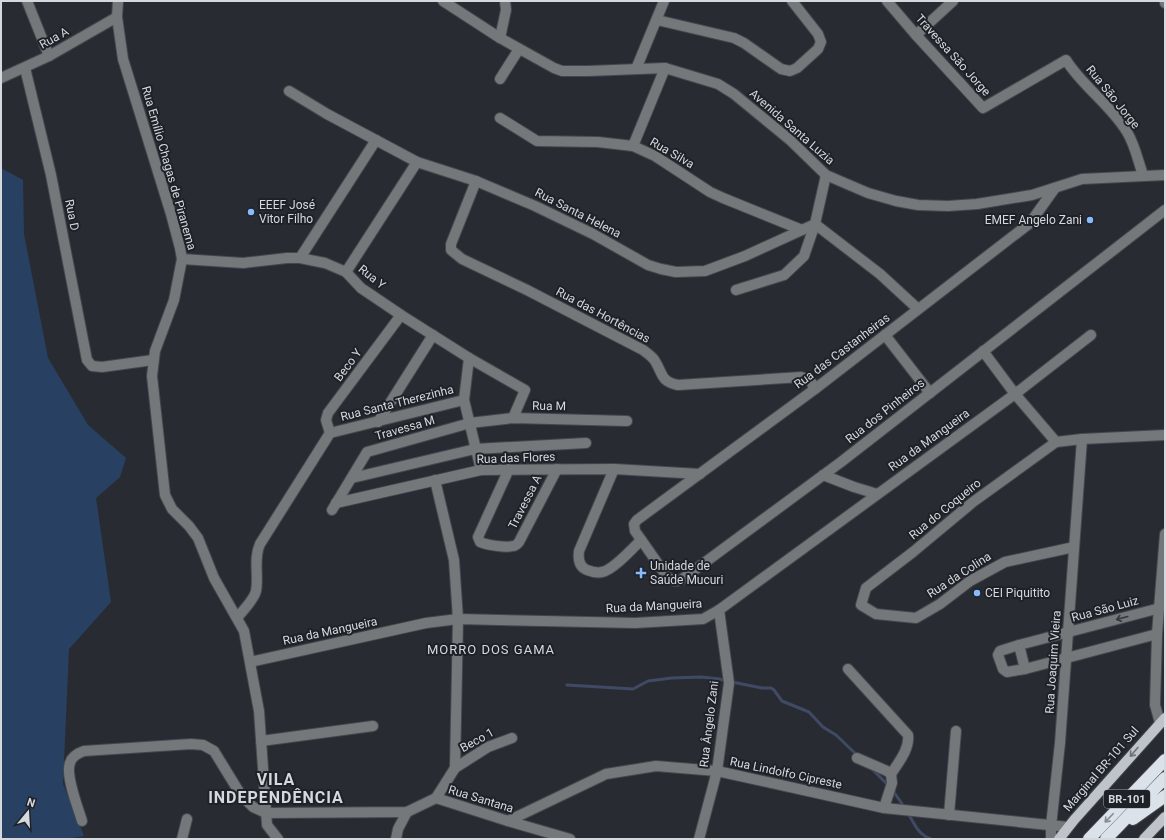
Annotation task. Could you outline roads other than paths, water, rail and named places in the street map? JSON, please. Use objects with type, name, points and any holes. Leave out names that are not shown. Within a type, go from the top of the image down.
[{"type":"highway","name":"BR-101","points":[[1089,839],[1165,760]]},
{"type":"highway","name":"BR-101","points":[[1106,839],[1165,778]]},
{"type":"highway","points":[[1106,839],[1165,796]]},
{"type":"main road","name":"Marginal BR-101 Sul","points":[[1059,839],[1163,721]]},
{"type":"main road","points":[[1144,839],[1165,817]]},
{"type":"street","points":[[27,1],[49,56]]},
{"type":"street","name":"Rua Emílio Chagas de Piranema","points":[[118,1],[117,16],[123,59],[173,221],[182,260],[174,300],[156,351],[152,376],[165,495],[172,509],[189,526],[198,538],[214,578],[244,631],[259,711],[267,825],[278,839]]},
{"type":"street","name":"Avenida Santa Luzia","points":[[443,1],[500,38],[550,66],[562,70],[588,71],[665,68],[712,82],[726,88],[790,140],[826,175],[868,193],[896,201],[918,205],[948,206],[992,202],[1032,195],[1082,179],[1165,175]]},
{"type":"street","points":[[500,38],[506,10],[505,1]]},
{"type":"street","points":[[636,69],[664,1]]},
{"type":"street","points":[[657,20],[734,38],[744,43],[781,69],[790,71],[797,68],[818,49],[821,42],[818,34],[792,1]]},
{"type":"street","name":"Travessa São Jorge","points":[[887,1],[983,108],[1066,60]]},
{"type":"street","points":[[916,35],[953,1]]},
{"type":"street","name":"Rua A","points":[[1,78],[49,56],[117,16]]},
{"type":"street","points":[[500,78],[519,49]]},
{"type":"street","name":"Rua São Jorge","points":[[1066,60],[1127,132],[1143,175]]},
{"type":"street","name":"Rua D","points":[[25,68],[51,175],[87,360],[92,366],[102,367],[154,360]]},
{"type":"street","points":[[633,146],[665,68]]},
{"type":"street","name":"Rua Santa Helena","points":[[289,91],[327,114],[417,162],[476,180],[535,206],[593,234],[648,265],[676,272],[705,271],[745,256],[815,224]]},
{"type":"street","name":"Rua Silva","points":[[500,118],[537,141],[598,142],[633,146],[655,156],[710,192],[802,230]]},
{"type":"street","points":[[300,258],[376,140]]},
{"type":"street","points":[[346,272],[417,162]]},
{"type":"street","points":[[736,290],[784,275],[804,256],[815,224],[826,175]]},
{"type":"street","name":"Rua das Hortências","points":[[476,180],[451,244],[451,250],[462,259],[527,290],[643,350],[654,360],[662,378],[670,384],[678,385],[800,377],[810,380],[815,389]]},
{"type":"street","name":"Rua das Castanheiras","points":[[634,524],[637,520],[815,389],[1030,223],[1055,188]]},
{"type":"street","name":"Rua dos Pinheiros","points":[[634,524],[635,531],[668,578],[675,581],[681,580],[823,475],[1165,210]]},
{"type":"street","points":[[815,224],[880,274],[918,309]]},
{"type":"street","name":"Rua Y","points":[[182,260],[243,263],[300,258],[325,263],[346,272],[361,288],[401,315],[469,358],[525,390],[513,418]]},
{"type":"street","name":"Beco Y","points":[[330,433],[326,420],[328,412],[401,315]]},
{"type":"street","points":[[378,422],[432,335]]},
{"type":"street","points":[[885,335],[930,393]]},
{"type":"street","name":"Rua da Mangueira","points":[[250,662],[426,623],[458,619],[635,623],[703,619],[719,610],[1015,394],[1091,335]]},
{"type":"street","points":[[983,351],[1015,394],[1056,442],[1082,439],[1165,435]]},
{"type":"street","points":[[464,400],[469,358]]},
{"type":"street","name":"Rua Santa Therezinha","points":[[237,618],[256,590],[257,556],[260,544],[330,433],[464,400],[480,470]]},
{"type":"street","name":"Rua M","points":[[470,423],[513,418],[627,421]]},
{"type":"street","name":"Travessa M","points":[[334,507],[368,452],[470,423]]},
{"type":"street","name":"Rua Joaquim Vieira","points":[[1051,839],[1051,826],[1060,743],[1082,439]]},
{"type":"street","name":"Rua do Coqueiro","points":[[861,605],[866,588],[913,552],[973,502],[1056,442]]},
{"type":"street","points":[[352,478],[476,448],[586,443]]},
{"type":"street","name":"Travessa A","points":[[508,469],[478,537],[480,542],[484,544],[515,546],[519,542],[557,469]]},
{"type":"street","points":[[614,469],[579,551],[578,560],[585,569],[594,572],[602,572],[610,569],[641,540]]},
{"type":"street","name":"Rua das Flores","points":[[334,507],[435,480],[480,470],[614,469],[700,474]]},
{"type":"street","points":[[823,475],[877,494]]},
{"type":"street","points":[[435,480],[454,560],[458,619],[455,768],[436,798]]},
{"type":"street","points":[[1163,721],[1155,705],[1157,634],[1165,534]]},
{"type":"street","name":"Rua da Colina","points":[[861,605],[876,614],[916,618],[940,604],[970,581],[1005,562],[1074,547]]},
{"type":"street","name":"Rua São Luiz","points":[[1157,634],[1025,669],[1004,672],[998,655],[1000,651],[1019,645],[1160,608]]},
{"type":"street","name":"Rua Ângelo Zani","points":[[699,839],[717,772],[729,683],[719,610]]},
{"type":"street","points":[[1019,645],[1025,669]]},
{"type":"street","points":[[848,668],[908,735],[909,741],[907,747],[891,774],[892,783],[884,808]]},
{"type":"street","points":[[261,741],[374,726]]},
{"type":"street","points":[[949,815],[956,731]]},
{"type":"street","name":"Beco 1","points":[[455,768],[488,747],[512,738]]},
{"type":"street","points":[[82,821],[69,773],[70,762],[78,753],[84,751],[191,744],[203,745],[214,751],[241,795],[253,807],[266,813]]},
{"type":"street","points":[[857,758],[891,774]]},
{"type":"street","name":"Rua Lindolfo Cipreste","points":[[508,821],[606,774],[656,766],[717,772],[884,808],[1068,827]]},
{"type":"street","name":"Rua Santana","points":[[266,813],[407,812],[436,798],[570,839]]},
{"type":"street","points":[[396,839],[398,829],[407,812]]},
{"type":"street","points":[[182,839],[187,819]]},
{"type":"waterway","points":[[567,685],[633,689],[648,681],[672,678],[701,677],[726,681]]},
{"type":"waterway","points":[[732,682],[762,688],[771,688],[782,701],[809,712],[823,727],[836,735],[858,756]]},
{"type":"waterway","points":[[871,768],[891,788],[905,808]]},
{"type":"waterway","points":[[908,813],[914,825],[920,832],[931,839]]},
{"type":"place","name":"EEEF José Vitor Filho","points":[[251,212]]},
{"type":"place","name":"EMEF Angelo Zani","points":[[1090,220]]},
{"type":"place","name":"Unidade de Saúde Mucuri","points":[[641,573]]},
{"type":"place","name":"CEI Piquitito","points":[[977,593]]},
{"type":"district","name":"MORRO DOS GAMA","points":[[491,649]]},
{"type":"district","name":"VILA INDEPENDÊNCIA","points":[[276,788]]}]
